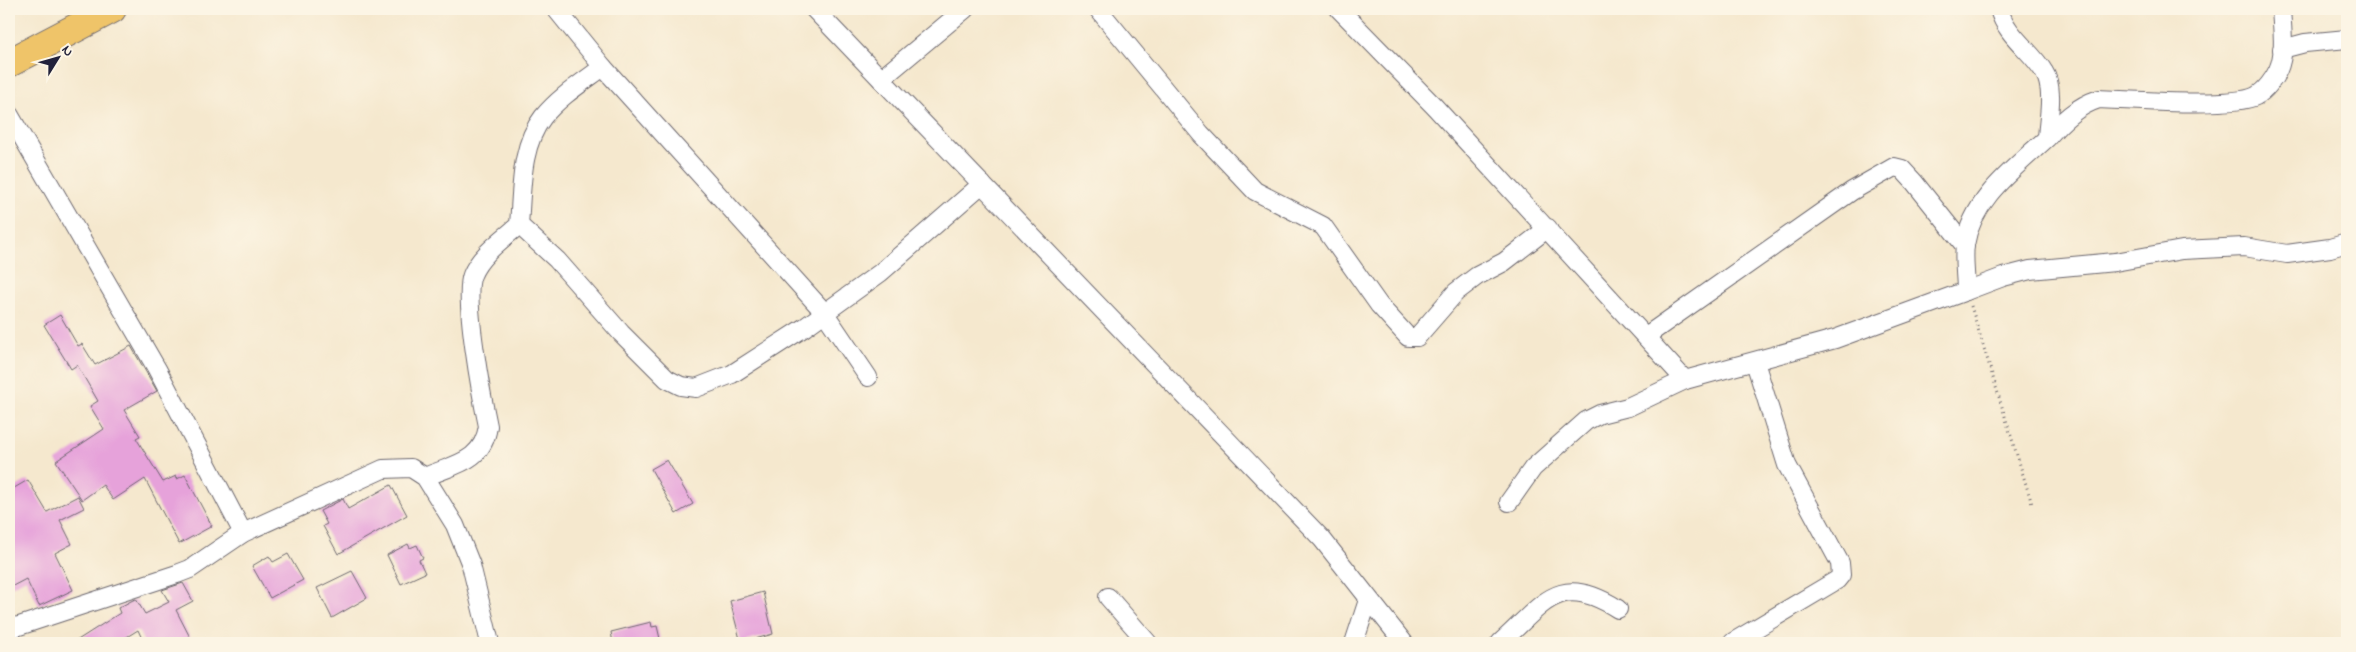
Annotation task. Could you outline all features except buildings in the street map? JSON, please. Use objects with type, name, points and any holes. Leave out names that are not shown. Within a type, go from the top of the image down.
[{"type":"main road","points":[[9,63],[112,9]]},
{"type":"street","points":[[556,9],[603,66],[824,312],[868,377]]},
{"type":"street","points":[[814,9],[1315,532],[1404,643]]},
{"type":"street","points":[[881,79],[965,9]]},
{"type":"street","points":[[1098,9],[1201,134],[1255,191],[1323,226],[1378,305],[1408,336],[1416,337],[1456,292],[1477,276],[1504,262],[1548,228]]},
{"type":"street","points":[[1339,9],[1548,228],[1685,380]]},
{"type":"street","points":[[1999,9],[2013,36],[2045,72],[2049,87],[2047,138]]},
{"type":"street","points":[[1966,291],[1965,246],[1973,218],[1987,196],[2073,112],[2086,103],[2099,99],[2209,102],[2243,100],[2257,96],[2278,70],[2282,49],[2281,9]]},
{"type":"street","points":[[2282,49],[2305,43],[2347,39]]},
{"type":"street","points":[[426,476],[476,455],[486,440],[488,426],[468,299],[472,275],[479,262],[518,225],[523,171],[535,131],[543,116],[603,66]]},
{"type":"street","points":[[9,114],[157,369],[243,533]]},
{"type":"street","points":[[1646,336],[1852,191],[1894,168],[1902,169],[1914,182],[1965,246]]},
{"type":"street","points":[[518,225],[556,260],[621,333],[667,379],[681,386],[696,388],[732,374],[880,273],[982,184]]},
{"type":"street","points":[[1509,502],[1533,468],[1586,421],[1600,414],[1628,407],[1685,380],[1835,339],[2002,277],[2030,270],[2115,262],[2182,250],[2244,247],[2287,254],[2330,248],[2347,243]]},
{"type":"street","points":[[1733,642],[1837,580],[1842,575],[1840,563],[1787,465],[1755,362]]},
{"type":"street","points":[[9,625],[16,626],[190,569],[243,533],[383,469],[411,468],[426,476],[456,525],[471,565],[490,643]]},
{"type":"street","points":[[1500,643],[1551,598],[1565,591],[1579,591],[1598,596],[1618,609]]},
{"type":"street","points":[[1108,597],[1148,643]]},
{"type":"street","points":[[1354,643],[1368,600]]},
{"type":"path","points":[[1966,291],[2032,504]]}]
